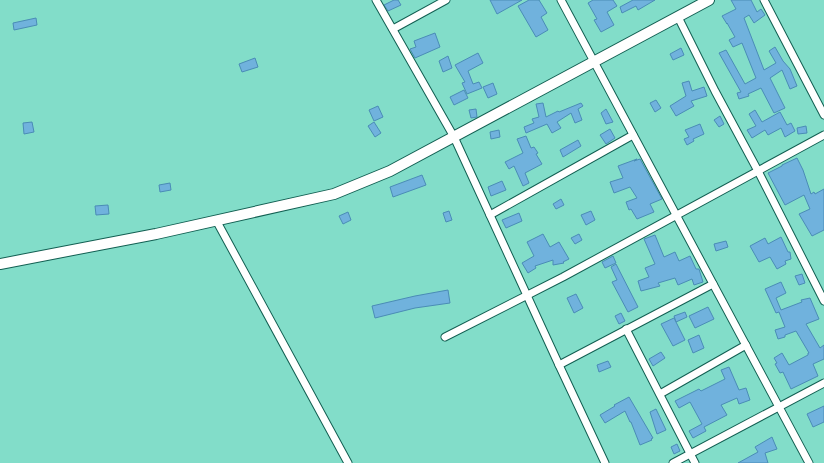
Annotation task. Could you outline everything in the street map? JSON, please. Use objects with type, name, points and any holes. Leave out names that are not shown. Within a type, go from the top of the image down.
[{"type":"street","points":[[376,0],[454,136],[605,463]]},
{"type":"street","points":[[393,30],[446,0]]},
{"type":"street","points":[[560,0],[809,463]]},
{"type":"street","points":[[0,264],[156,234],[334,194],[390,170],[709,0]]},
{"type":"street","points":[[764,0],[824,115]]},
{"type":"street","points":[[678,17],[824,301]]},
{"type":"street","points":[[445,337],[563,277],[824,135]]},
{"type":"street","points":[[490,214],[633,136]]},
{"type":"street","points":[[216,220],[348,463]]},
{"type":"street","points":[[559,365],[713,284]]},
{"type":"street","points":[[626,329],[695,463]]},
{"type":"street","points":[[660,394],[746,345]]},
{"type":"street","points":[[672,463],[824,383]]},
{"type":"building","points":[[394,0],[398,0],[401,5],[388,11],[384,5]]},
{"type":"building","points":[[490,0],[522,0],[497,14]]},
{"type":"building","points":[[529,0],[539,0],[547,13],[541,17],[548,30],[536,37],[518,6]]},
{"type":"building","points":[[593,0],[613,0],[617,6],[607,12],[614,25],[601,32],[594,20],[597,19],[588,3]]},
{"type":"building","points":[[633,0],[655,0],[638,10],[636,6],[622,13],[620,7]]},
{"type":"building","points":[[731,0],[751,0],[757,12],[761,9],[765,15],[754,23],[749,15],[744,18],[764,70],[776,63],[769,51],[775,47],[783,61],[790,69],[797,86],[790,89],[782,70],[770,78],[785,108],[774,113],[761,88],[748,94],[749,96],[739,99],[737,93],[741,92],[719,53],[726,50],[745,84],[756,78],[742,43],[733,47],[729,40],[735,37],[722,16],[736,9]]},
{"type":"building","points":[[36,18],[37,25],[14,30],[13,23]]},
{"type":"building","points":[[435,33],[440,47],[415,58],[410,49],[416,47],[414,41]]},
{"type":"building","points":[[681,48],[684,55],[673,60],[670,54]]},
{"type":"building","points":[[478,53],[483,63],[468,71],[473,84],[479,82],[482,88],[467,94],[462,83],[465,82],[455,65]]},
{"type":"building","points":[[448,56],[452,68],[443,72],[439,61]]},
{"type":"building","points":[[255,58],[258,67],[242,72],[239,64]]},
{"type":"building","points":[[689,81],[692,91],[704,87],[707,96],[691,101],[694,106],[676,116],[670,106],[686,96],[682,83]]},
{"type":"building","points":[[493,83],[497,94],[488,98],[483,87]]},
{"type":"building","points":[[464,90],[468,98],[454,105],[450,97]]},
{"type":"building","points":[[656,100],[661,108],[655,112],[650,103]]},
{"type":"building","points":[[543,103],[546,117],[581,103],[583,106],[578,109],[582,120],[575,123],[571,113],[557,122],[561,128],[552,133],[547,124],[526,133],[524,127],[534,123],[532,119],[539,117],[536,104]]},
{"type":"building","points":[[378,106],[383,117],[374,121],[369,110]]},
{"type":"building","points":[[476,109],[477,117],[471,118],[469,110]]},
{"type":"building","points":[[606,109],[613,122],[606,124],[601,113]]},
{"type":"building","points":[[755,110],[762,122],[780,112],[787,125],[791,123],[795,131],[785,137],[781,128],[768,135],[765,130],[752,138],[747,130],[756,126],[749,114]]},
{"type":"building","points":[[720,116],[724,124],[719,127],[714,120]]},
{"type":"building","points":[[32,122],[34,132],[24,134],[23,123]]},
{"type":"building","points":[[374,122],[381,133],[375,137],[368,126]]},
{"type":"building","points":[[700,124],[704,134],[693,139],[694,141],[687,145],[684,139],[689,137],[685,130]]},
{"type":"building","points":[[806,126],[807,133],[798,134],[797,128]]},
{"type":"building","points":[[610,129],[615,138],[606,144],[600,135]]},
{"type":"building","points":[[499,130],[500,137],[491,139],[490,132]]},
{"type":"building","points":[[526,136],[531,148],[534,147],[538,153],[536,154],[542,164],[525,173],[529,183],[523,186],[514,166],[509,169],[505,162],[523,153],[517,139]]},
{"type":"building","points":[[578,140],[581,146],[563,157],[560,150]]},
{"type":"building","points":[[797,158],[803,170],[811,194],[814,192],[815,194],[824,189],[824,230],[812,236],[799,214],[810,209],[804,195],[785,205],[768,173]]},
{"type":"building","points":[[637,159],[634,161],[640,159],[662,199],[650,204],[654,212],[637,219],[631,209],[629,210],[626,202],[637,198],[630,187],[614,193],[610,182],[623,178],[618,166]]},
{"type":"building","points":[[422,175],[426,185],[393,197],[390,187]]},
{"type":"building","points":[[502,181],[506,190],[491,196],[488,187]]},
{"type":"building","points":[[170,183],[171,190],[160,192],[159,185]]},
{"type":"building","points":[[561,199],[564,205],[556,209],[553,204]]},
{"type":"building","points":[[108,205],[109,214],[96,215],[95,206]]},
{"type":"building","points":[[449,211],[452,220],[446,222],[443,213]]},
{"type":"building","points":[[591,211],[595,220],[586,225],[581,215]]},
{"type":"building","points":[[348,212],[351,220],[343,224],[339,216]]},
{"type":"building","points":[[519,213],[522,221],[506,228],[502,220]]},
{"type":"building","points":[[543,234],[550,247],[559,242],[569,259],[563,262],[564,263],[553,265],[553,260],[535,266],[536,268],[528,273],[522,263],[534,256],[527,242]]},
{"type":"building","points":[[579,234],[582,240],[575,244],[571,238]]},
{"type":"building","points":[[655,235],[664,257],[675,252],[679,261],[690,256],[696,269],[699,269],[703,282],[694,285],[692,279],[678,285],[675,278],[658,283],[660,286],[641,291],[638,281],[649,277],[645,268],[655,264],[644,239]]},
{"type":"building","points":[[781,237],[788,252],[790,252],[791,259],[785,261],[786,264],[777,269],[770,257],[759,262],[750,246],[765,238],[768,244]]},
{"type":"building","points":[[726,241],[728,247],[716,251],[714,244]]},
{"type":"building","points":[[613,256],[616,263],[605,268],[602,262]]},
{"type":"building","points":[[616,264],[638,307],[628,312],[612,282],[617,280],[611,267]]},
{"type":"building","points":[[802,274],[805,283],[799,285],[795,276]]},
{"type":"building","points":[[781,282],[786,293],[776,298],[781,310],[802,302],[801,300],[810,298],[819,319],[806,324],[820,348],[824,345],[824,359],[813,364],[818,376],[791,389],[783,372],[780,373],[775,364],[777,363],[774,358],[782,353],[789,365],[808,355],[809,353],[796,331],[778,339],[775,330],[785,327],[779,312],[776,313],[765,289]]},
{"type":"building","points":[[448,290],[450,303],[415,308],[375,318],[372,306]]},
{"type":"building","points":[[576,294],[583,308],[574,313],[567,298]]},
{"type":"building","points":[[708,307],[714,319],[695,328],[689,316]]},
{"type":"building","points":[[685,312],[687,317],[676,322],[674,316]]},
{"type":"building","points":[[621,313],[625,321],[619,324],[615,316]]},
{"type":"building","points":[[674,318],[685,340],[673,346],[661,324]]},
{"type":"building","points":[[699,335],[704,348],[693,353],[688,340]]},
{"type":"building","points":[[661,352],[665,358],[653,366],[649,359]]},
{"type":"building","points":[[608,361],[611,367],[599,372],[597,365]]},
{"type":"building","points":[[729,367],[739,390],[746,388],[750,400],[739,404],[737,398],[721,405],[727,415],[704,427],[706,431],[693,438],[689,431],[702,424],[690,402],[679,408],[675,401],[699,389],[701,391],[725,379],[721,370]]},
{"type":"building","points":[[629,397],[653,438],[651,439],[652,440],[640,445],[625,411],[605,423],[600,415]]},
{"type":"building","points":[[824,406],[824,422],[813,427],[807,414]]},
{"type":"building","points":[[656,409],[666,430],[657,434],[650,412]]},
{"type":"building","points":[[772,437],[777,449],[765,453],[768,463],[738,463],[758,452],[755,447]]},
{"type":"building","points":[[677,444],[680,451],[674,454],[671,447]]}]
